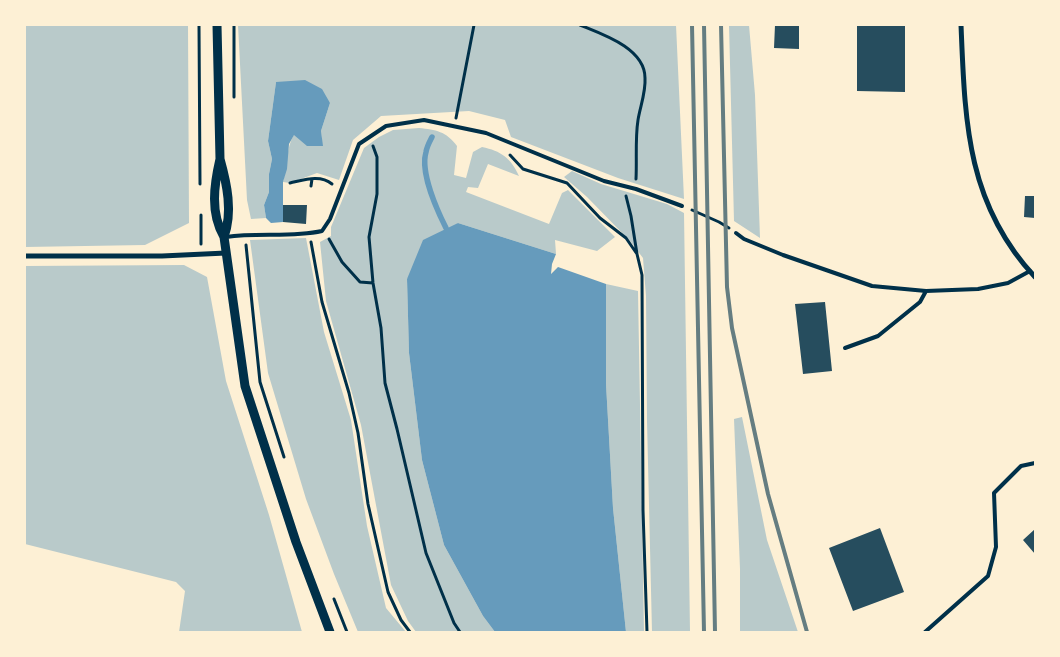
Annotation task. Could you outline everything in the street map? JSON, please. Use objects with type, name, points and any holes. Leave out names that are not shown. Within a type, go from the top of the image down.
[{"type":"street","points":[[217,25],[220,159],[215,180],[214,201],[217,226],[224,237]]},
{"type":"street","points":[[960,25],[966,119],[980,184],[993,216],[1008,243],[1035,277]]},
{"type":"street","points":[[220,159],[226,178],[228,211],[228,224],[224,237],[245,386],[296,542],[330,632]]},
{"type":"street","points":[[25,256],[162,256],[226,253]]},
{"type":"lane","points":[[224,237],[245,234],[310,234],[322,231],[330,220],[359,144],[386,126],[424,120],[486,133],[604,181],[636,189],[682,206]]},
{"type":"lane","points":[[736,233],[744,239],[783,255],[872,286],[926,291],[978,289],[1008,284],[1030,271]]},
{"type":"lane","points":[[844,348],[878,336],[920,302],[926,291]]},
{"type":"lane","points":[[925,632],[988,576],[996,547],[994,493],[1021,466],[1035,463]]},
{"type":"path","points":[[199,25],[200,188]]},
{"type":"path","points":[[234,25],[234,104]]},
{"type":"path","points":[[454,126],[474,25]]},
{"type":"path","points":[[580,25],[612,38],[635,55],[644,69],[646,80],[638,123],[636,189]]},
{"type":"path","points":[[369,136],[377,157],[377,194],[369,236],[373,283],[381,328],[385,384],[426,553],[454,623],[460,632]]},
{"type":"path","points":[[509,142],[505,151],[523,169],[567,183],[600,218],[626,238],[637,254]]},
{"type":"path","points":[[290,183],[318,178],[329,182],[340,192]]},
{"type":"path","points":[[310,186],[312,179]]},
{"type":"path","points":[[623,186],[631,216],[642,275],[643,510],[647,632]]},
{"type":"path","points":[[682,206],[719,222],[736,233]]},
{"type":"path","points":[[322,231],[330,240],[342,262],[360,282],[373,283]]},
{"type":"path","points":[[245,234],[260,382],[287,466]]},
{"type":"path","points":[[310,234],[322,302],[349,393],[358,433],[368,504],[382,569],[388,592],[401,620],[410,632]]},
{"type":"path","points":[[332,595],[347,632]]},
{"type":"shaded area","points":[[25,25],[188,25],[189,223],[145,245],[25,247]]},
{"type":"shaded area","points":[[238,25],[676,25],[684,199],[618,178],[511,137],[505,120],[469,111],[381,116],[353,140],[339,180],[317,173],[290,183],[283,182],[288,152],[294,134],[322,145],[321,131],[330,103],[276,82],[268,141],[272,159],[269,174],[269,192],[264,205],[266,218],[251,219],[247,200]]},
{"type":"shaded area","points":[[729,25],[749,25],[755,95],[760,238],[734,221]]},
{"type":"shaded area","points":[[419,128],[445,134],[457,146],[454,175],[466,178],[473,152],[482,147],[505,156],[513,164],[519,176],[488,164],[478,188],[468,187],[466,192],[549,224],[562,193],[568,190],[615,237],[597,251],[555,240],[556,254],[458,223],[407,279],[409,353],[422,460],[444,545],[483,616],[495,632],[416,632],[408,621],[391,585],[361,425],[326,301],[320,242],[331,236],[331,227],[364,148],[393,130]]},
{"type":"shaded area","points":[[572,171],[601,184],[667,204],[684,213],[690,632],[652,632],[646,296],[643,258],[630,241],[587,197],[564,177]]},
{"type":"shaded area","points":[[306,238],[324,332],[351,420],[367,526],[386,608],[406,632],[358,632],[306,499],[268,373],[250,240]]},
{"type":"shaded area","points":[[184,265],[207,277],[226,381],[269,515],[302,632],[179,632],[185,591],[176,582],[25,544],[25,266]]},
{"type":"shaded area","points":[[606,284],[638,291],[644,632],[626,632],[613,508],[606,384]]},
{"type":"shaded area","points":[[742,417],[767,540],[798,632],[740,632],[740,569],[734,419]]},
{"type":"water","points":[[305,80],[322,89],[330,103],[321,131],[323,146],[307,146],[294,135],[289,144],[287,169],[283,182],[283,222],[271,223],[266,218],[264,205],[269,192],[269,174],[272,159],[268,141],[276,82]]},
{"type":"water","points":[[458,223],[556,254],[551,274],[558,267],[606,284],[606,384],[613,508],[626,632],[495,632],[483,616],[444,545],[422,460],[409,353],[407,279],[423,240]]},
{"type":"building","points":[[775,25],[799,25],[799,49],[774,48]]},
{"type":"building","points":[[857,25],[905,25],[905,92],[857,91]]},
{"type":"building","points":[[1025,196],[1035,196],[1035,218],[1024,217]]},
{"type":"building","points":[[283,205],[307,205],[306,224],[283,222]]},
{"type":"building","points":[[825,302],[832,371],[803,374],[795,304]]},
{"type":"building","points":[[880,528],[904,592],[853,611],[829,548]]},
{"type":"building","points":[[1035,529],[1035,554],[1023,540]]},
{"type":"waterway","points":[[432,137],[426,152],[425,170],[430,191],[446,228]]},
{"type":"railway","points":[[692,25],[704,632]]},
{"type":"railway","points":[[704,25],[715,632]]},
{"type":"railway","points":[[721,25],[727,287],[732,328],[768,494],[807,632]]}]
